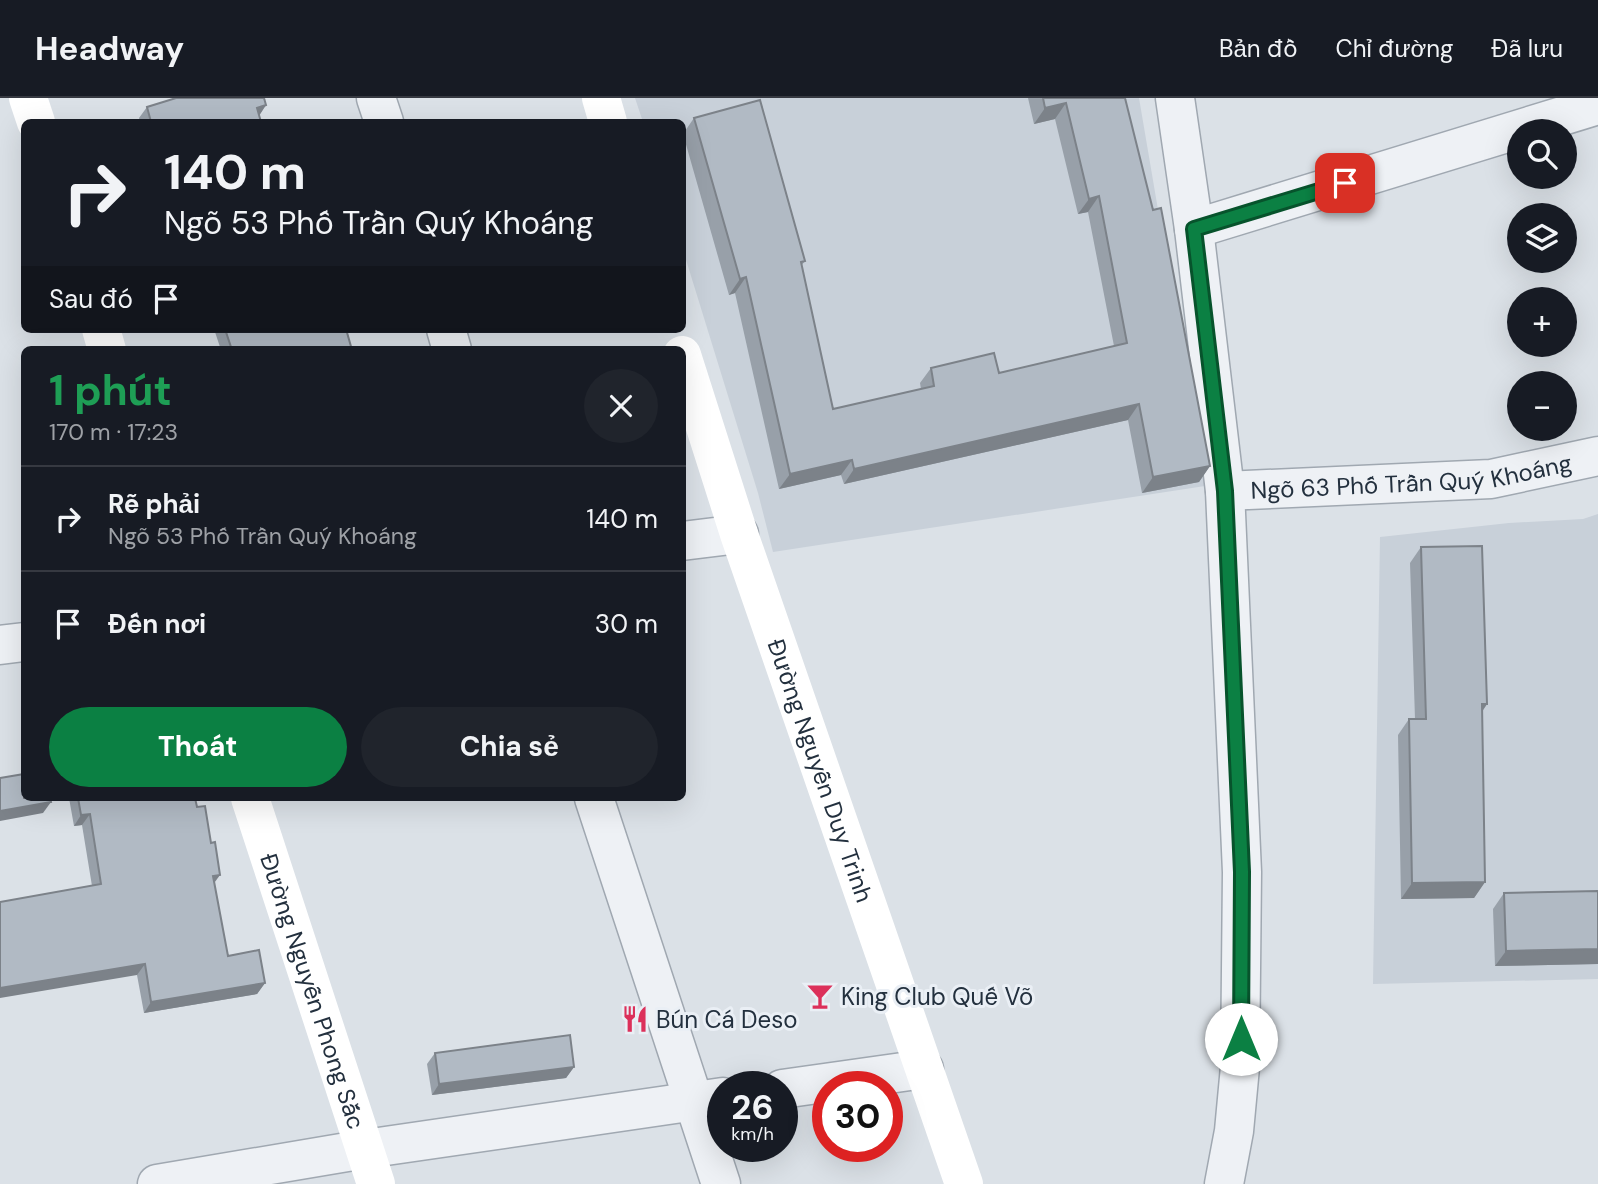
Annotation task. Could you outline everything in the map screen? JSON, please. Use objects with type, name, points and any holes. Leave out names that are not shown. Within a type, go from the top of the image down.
[{"type":"street","points":[[28,98],[35,119]]},
{"type":"street","points":[[376,98],[383,119]]},
{"type":"street","points":[[601,98],[607,119]]},
{"type":"street","points":[[1175,98],[1194,229],[1225,491],[1242,886],[1240,1067],[1234,1131],[1224,1184]]},
{"type":"street","points":[[1194,229],[1598,105]]},
{"type":"street","name":"Đường Nguyễn Duy Trinh","points":[[686,368],[739,534],[964,1184]]},
{"type":"street","name":"Ngõ 63 Phố Trần Quý Khoáng","points":[[1225,491],[1491,480],[1598,456]]},
{"type":"street","points":[[686,541],[739,534]]},
{"type":"street","points":[[0,645],[21,642]]},
{"type":"street","name":"Đường Nguyễn Phong Sắc","points":[[251,801],[371,1167]]},
{"type":"street","points":[[595,801],[707,1094]]},
{"type":"street","points":[[798,1087],[924,1069]]},
{"type":"street","points":[[157,1184],[371,1167],[707,1099]]},
{"type":"street","points":[[718,1162],[721,1184]]},
{"type":"shaded area","points":[[635,98],[1139,98],[1205,486],[773,552],[758,493],[686,260],[686,119],[642,119]]},
{"type":"shaded area","points":[[1598,514],[1598,979],[1373,984],[1380,537],[1509,523],[1583,519]]},
{"type":"building","points":[[176,98],[264,98],[266,105],[257,108],[260,119],[150,119],[147,107]]},
{"type":"building","points":[[1043,98],[1125,98],[1153,210],[1161,208],[1210,466],[1153,477],[1139,404],[854,469],[852,460],[790,474],[746,277],[740,279],[694,118],[760,100],[805,261],[801,262],[833,409],[934,386],[931,368],[994,353],[999,373],[1127,343],[1099,196],[1089,199],[1066,103],[1045,108]]},
{"type":"building","points":[[226,333],[347,333],[351,346],[231,346]]},
{"type":"building","points":[[1482,546],[1487,704],[1482,704],[1485,882],[1412,883],[1409,719],[1426,719],[1421,547]]},
{"type":"building","points":[[21,774],[21,801],[51,802],[0,811],[0,778]]},
{"type":"building","points":[[79,801],[196,801],[197,807],[205,806],[211,843],[215,842],[220,875],[213,876],[228,956],[259,950],[265,983],[151,1002],[145,964],[0,988],[0,902],[101,884],[90,814],[81,815]]},
{"type":"building","points":[[1598,891],[1598,949],[1506,951],[1504,893]]},
{"type":"building","points":[[570,1035],[574,1067],[439,1084],[435,1053]]},
{"type":"place","name":"King Club Quế Võ","points":[[820,996]]},
{"type":"place","name":"Bún Cá Deso","points":[[635,1019]]},
{"type":"route","points":[[1241,1039],[1242,872],[1225,491],[1194,229],[1345,183]]}]
